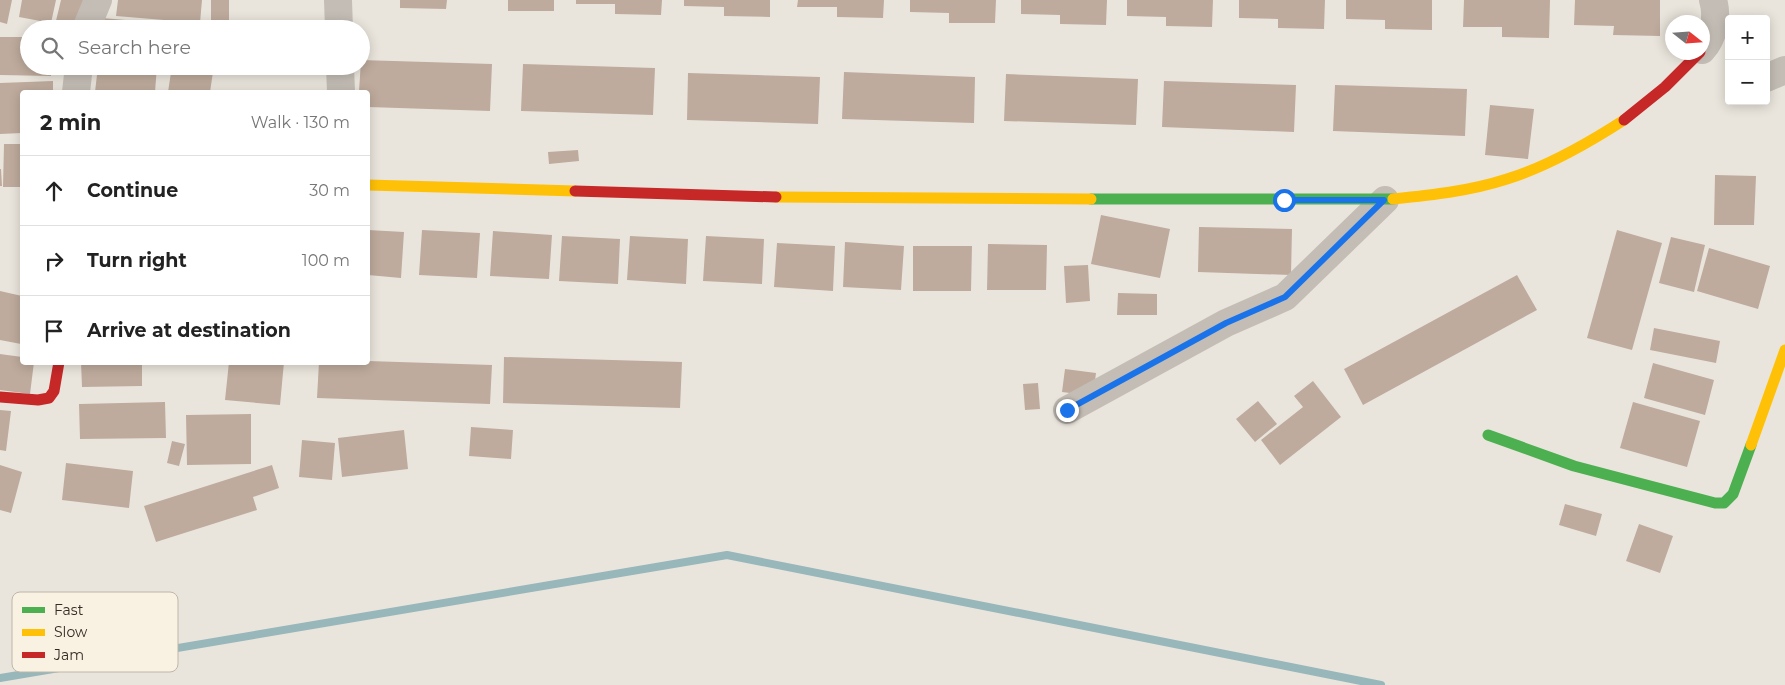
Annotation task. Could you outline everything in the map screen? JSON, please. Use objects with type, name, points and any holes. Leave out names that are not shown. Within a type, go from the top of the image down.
[{"type":"street","points":[[90,20],[98,0]]},
{"type":"street","points":[[338,0],[339,20]]},
{"type":"street","points":[[1710,34],[1714,26],[1717,10],[1713,0]]},
{"type":"street","points":[[370,185],[793,198],[1384,200],[1448,194],[1506,180],[1607,132],[1650,103],[1693,60]]},
{"type":"street","points":[[1770,76],[1785,70]]},
{"type":"street","points":[[76,90],[78,75]]},
{"type":"street","points":[[340,75],[341,90]]},
{"type":"street","points":[[1067,410],[1226,323],[1285,297],[1384,200]]},
{"type":"street","points":[[1488,435],[1574,466],[1715,503],[1724,503],[1733,494],[1785,350]]},
{"type":"street","points":[[0,397],[38,400],[49,398],[54,391],[58,365]]},
{"type":"building","points":[[0,0],[12,0],[7,24],[0,22]]},
{"type":"building","points":[[22,0],[56,0],[52,20],[35,20],[19,17]]},
{"type":"building","points":[[61,0],[84,0],[79,20],[56,20]]},
{"type":"building","points":[[118,0],[202,0],[200,20],[164,20],[116,16]]},
{"type":"building","points":[[211,0],[229,0],[229,20],[211,20]]},
{"type":"building","points":[[400,0],[447,0],[446,9],[400,8]]},
{"type":"building","points":[[508,0],[554,0],[554,11],[508,11]]},
{"type":"building","points":[[576,0],[662,0],[661,15],[615,14],[615,4],[576,4]]},
{"type":"building","points":[[684,0],[770,0],[770,17],[724,16],[724,7],[684,6]]},
{"type":"building","points":[[798,0],[884,0],[883,18],[837,17],[837,7],[797,7]]},
{"type":"building","points":[[910,0],[996,0],[995,23],[949,23],[949,13],[910,12]]},
{"type":"building","points":[[1021,0],[1107,0],[1106,25],[1060,24],[1060,15],[1021,14]]},
{"type":"building","points":[[1127,0],[1213,0],[1212,27],[1166,26],[1166,17],[1127,16]]},
{"type":"building","points":[[1239,0],[1325,0],[1324,29],[1278,28],[1278,19],[1239,18]]},
{"type":"building","points":[[1346,0],[1432,0],[1432,30],[1385,29],[1385,20],[1346,19]]},
{"type":"building","points":[[1464,0],[1550,0],[1549,38],[1502,37],[1502,27],[1463,27]]},
{"type":"building","points":[[1575,0],[1660,0],[1660,36],[1613,35],[1614,26],[1574,25]]},
{"type":"building","points":[[102,18],[126,20],[102,20]]},
{"type":"building","points":[[0,37],[20,37],[20,75],[51,76],[0,75]]},
{"type":"building","points":[[370,60],[492,64],[490,111],[370,107],[370,90],[359,90],[360,75],[370,75]]},
{"type":"building","points":[[523,64],[655,68],[653,115],[521,111]]},
{"type":"building","points":[[844,72],[975,77],[974,123],[842,119]]},
{"type":"building","points":[[688,73],[820,77],[818,124],[687,120]]},
{"type":"building","points":[[1006,74],[1138,79],[1136,125],[1004,121]]},
{"type":"building","points":[[97,75],[156,75],[155,90],[95,90]]},
{"type":"building","points":[[171,75],[213,75],[210,90],[168,90]]},
{"type":"building","points":[[53,81],[53,90],[20,90],[20,133],[0,134],[0,83]]},
{"type":"building","points":[[1164,81],[1296,85],[1294,132],[1162,127]]},
{"type":"building","points":[[1335,85],[1467,89],[1465,136],[1333,131]]},
{"type":"building","points":[[1490,105],[1534,109],[1528,159],[1485,155]]},
{"type":"building","points":[[4,144],[20,144],[20,187],[3,187]]},
{"type":"building","points":[[578,150],[579,161],[549,164],[548,152]]},
{"type":"building","points":[[1,169],[2,186],[0,186]]},
{"type":"building","points":[[1715,175],[1756,176],[1754,225],[1714,225]]},
{"type":"building","points":[[1101,215],[1170,229],[1160,278],[1091,264]]},
{"type":"building","points":[[1199,227],[1292,229],[1291,275],[1198,272]]},
{"type":"building","points":[[370,230],[404,232],[401,278],[370,275]]},
{"type":"building","points":[[422,230],[480,233],[477,278],[419,275]]},
{"type":"building","points":[[1617,230],[1662,243],[1632,350],[1587,338]]},
{"type":"building","points":[[493,231],[552,235],[549,279],[490,276]]},
{"type":"building","points":[[562,236],[620,239],[618,284],[559,281]]},
{"type":"building","points":[[630,236],[688,239],[686,284],[627,280]]},
{"type":"building","points":[[706,236],[764,239],[762,284],[703,281]]},
{"type":"building","points":[[1671,237],[1705,245],[1694,292],[1659,283]]},
{"type":"building","points":[[845,242],[904,246],[901,290],[843,287]]},
{"type":"building","points":[[777,243],[835,246],[833,291],[774,287]]},
{"type":"building","points":[[988,244],[1047,245],[1046,290],[987,290]]},
{"type":"building","points":[[913,246],[972,246],[971,291],[913,291]]},
{"type":"building","points":[[1709,248],[1770,266],[1758,309],[1697,291]]},
{"type":"building","points":[[1088,265],[1090,301],[1066,303],[1064,266]]},
{"type":"building","points":[[1517,275],[1537,310],[1363,405],[1344,369]]},
{"type":"building","points":[[0,291],[20,296],[20,344],[0,340]]},
{"type":"building","points":[[1118,293],[1157,294],[1157,315],[1117,315]]},
{"type":"building","points":[[1654,328],[1720,341],[1716,363],[1650,350]]},
{"type":"building","points":[[0,354],[20,357],[20,365],[34,365],[30,394],[0,390]]},
{"type":"building","points":[[504,357],[682,362],[680,408],[503,403]]},
{"type":"building","points":[[370,361],[492,365],[490,404],[317,398],[319,365],[370,365]]},
{"type":"building","points":[[1653,363],[1714,380],[1705,415],[1644,398]]},
{"type":"building","points":[[81,365],[142,365],[142,386],[82,387]]},
{"type":"building","points":[[229,365],[284,365],[280,405],[225,400]]},
{"type":"building","points":[[1065,369],[1096,373],[1093,396],[1062,392]]},
{"type":"building","points":[[1313,381],[1341,417],[1280,465],[1261,440],[1303,407],[1294,396]]},
{"type":"building","points":[[1038,383],[1040,409],[1025,410],[1023,384]]},
{"type":"building","points":[[1258,401],[1277,424],[1255,442],[1236,419]]},
{"type":"building","points":[[165,402],[166,438],[80,439],[79,404]]},
{"type":"building","points":[[1633,402],[1700,421],[1687,467],[1620,448]]},
{"type":"building","points":[[0,410],[11,411],[6,451],[0,450]]},
{"type":"building","points":[[251,414],[251,464],[187,465],[186,415]]},
{"type":"building","points":[[471,427],[513,430],[511,459],[469,456]]},
{"type":"building","points":[[404,430],[408,469],[342,477],[338,438]]},
{"type":"building","points":[[302,440],[335,443],[332,480],[299,477]]},
{"type":"building","points":[[172,441],[185,444],[179,466],[167,463]]},
{"type":"building","points":[[66,463],[133,471],[129,508],[62,500]]},
{"type":"building","points":[[0,465],[22,472],[11,513],[0,510]]},
{"type":"building","points":[[272,465],[279,488],[253,497],[257,510],[156,542],[144,506]]},
{"type":"building","points":[[1565,504],[1602,514],[1596,536],[1559,525]]},
{"type":"building","points":[[1639,524],[1673,536],[1660,573],[1626,561]]},
{"type":"waterway","points":[[178,648],[727,555],[1381,685]]},
{"type":"waterway","points":[[0,678],[35,672]]},
{"type":"traffic: fast","points":[[1091,199],[1393,199]]},
{"type":"traffic: fast","points":[[1488,435],[1574,466],[1715,503],[1724,503],[1733,494],[1751,445]]},
{"type":"traffic: slow","points":[[1393,199],[1465,190],[1522,174],[1567,153],[1624,120]]},
{"type":"traffic: slow","points":[[370,185],[575,191]]},
{"type":"traffic: slow","points":[[776,197],[1091,199]]},
{"type":"traffic: slow","points":[[1751,445],[1785,350]]},
{"type":"traffic: jam","points":[[1624,120],[1665,87],[1692,60]]},
{"type":"traffic: jam","points":[[575,191],[776,197]]},
{"type":"traffic: jam","points":[[0,397],[38,400],[49,398],[54,391],[58,365]]},
{"type":"route","points":[[1067,410],[1226,323],[1285,297],[1384,200],[1284,200]]}]
